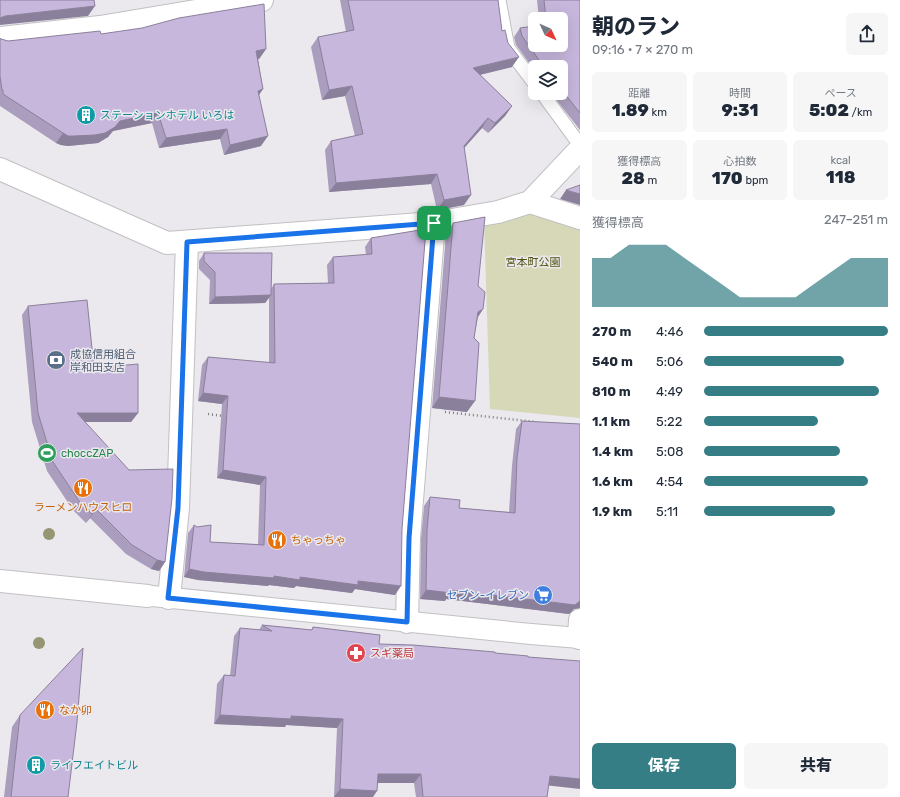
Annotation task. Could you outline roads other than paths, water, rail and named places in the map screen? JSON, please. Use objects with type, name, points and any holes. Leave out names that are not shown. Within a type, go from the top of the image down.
[{"type":"street","points":[[0,38],[100,27],[262,0]]},
{"type":"street","points":[[0,169],[167,243],[434,223],[498,212],[530,202],[580,149]]},
{"type":"street","points":[[530,202],[580,218]]},
{"type":"street","points":[[407,622],[409,538],[434,223]]},
{"type":"street","points":[[158,597],[178,508],[187,242]]},
{"type":"street","points":[[0,581],[530,634],[580,632]]},
{"type":"lane","points":[[499,0],[508,48],[528,75]]},
{"type":"lane","points":[[547,100],[580,145]]},
{"type":"place","name":"ステーションホテル いろは","points":[[86,115]]},
{"type":"place","name":"成協信用組合 岸和田支店","points":[[56,360]]},
{"type":"place","name":"choccZAP","points":[[47,453]]},
{"type":"place","name":"ラーメンハウスヒロ","points":[[83,488]]},
{"type":"place","name":"ちゃっちゃ","points":[[277,540]]},
{"type":"place","name":"セブン-イレブン","points":[[543,595]]},
{"type":"place","name":"スギ薬局","points":[[356,653]]},
{"type":"place","name":"なか卯","points":[[45,710]]},
{"type":"place","name":"ライフエイトビル","points":[[36,765]]},
{"type":"park label","name":"宮本町公園","points":[[533,262]]}]
